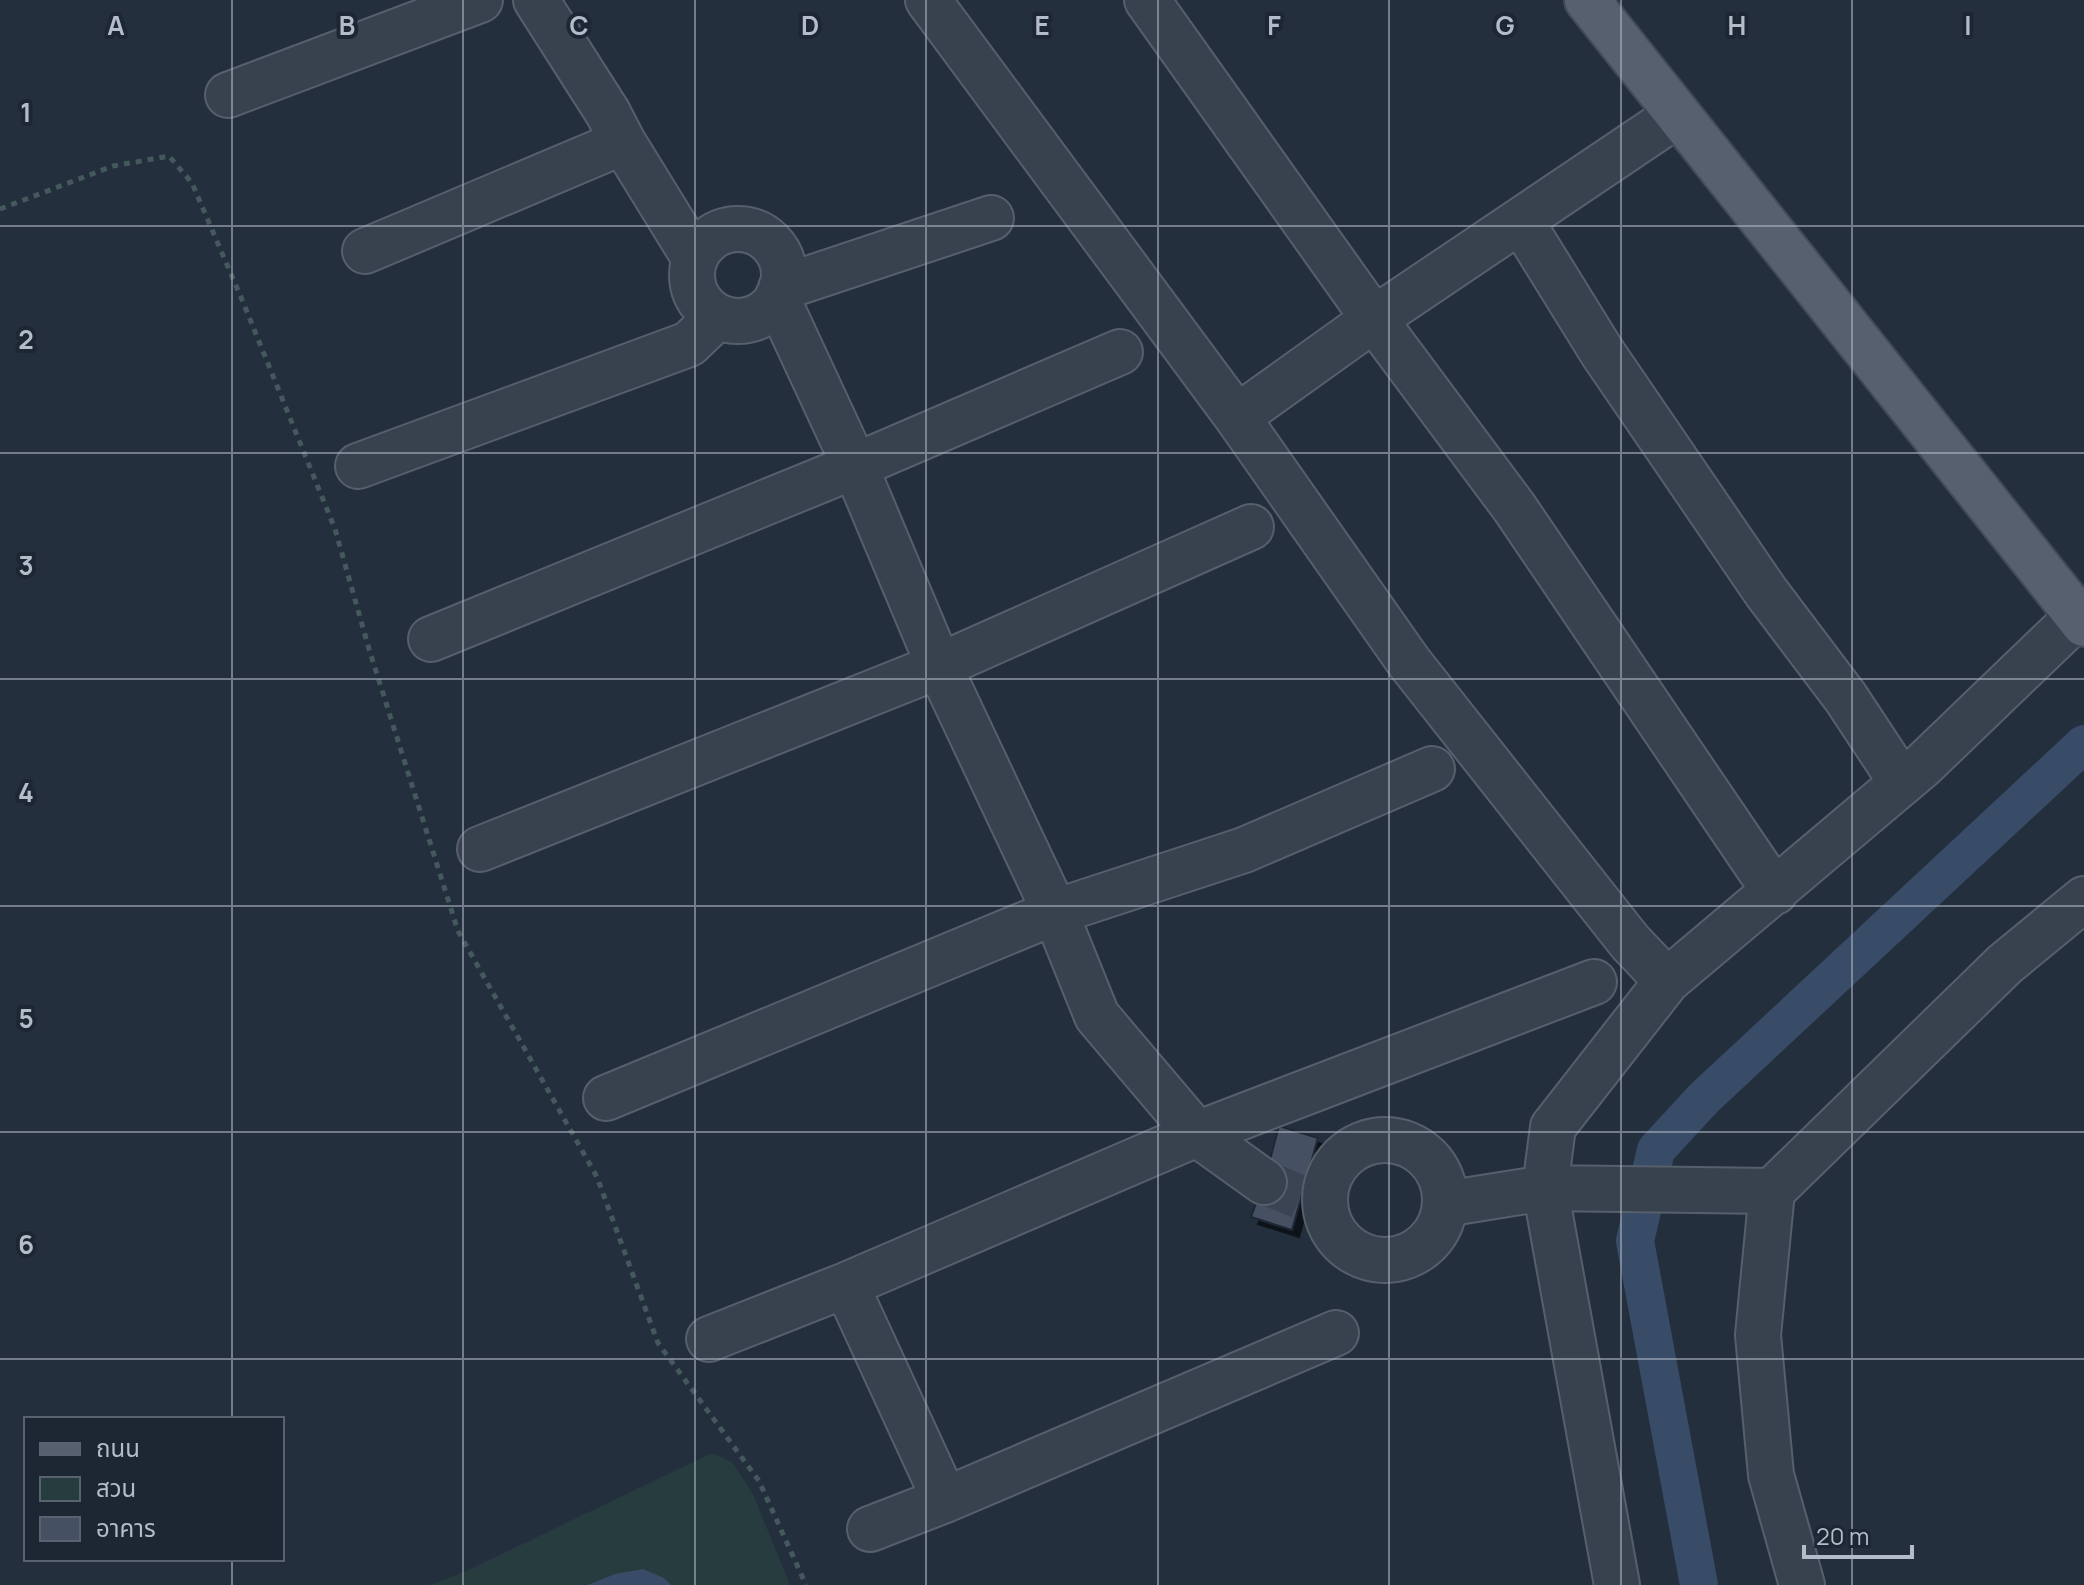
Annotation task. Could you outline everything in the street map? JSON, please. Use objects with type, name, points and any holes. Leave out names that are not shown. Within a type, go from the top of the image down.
[{"type":"main road","points":[[1587,0],[2081,620]]},
{"type":"street","points":[[228,95],[480,0]]},
{"type":"street","points":[[536,0],[695,259]]},
{"type":"street","points":[[928,0],[1237,417],[1409,662],[1630,942],[1667,981]]},
{"type":"street","points":[[1147,0],[1374,319],[1514,507],[1775,892]]},
{"type":"street","points":[[1237,417],[1374,319],[1677,115]]},
{"type":"street","points":[[365,251],[623,142]]},
{"type":"street","points":[[779,293],[991,218]]},
{"type":"street","points":[[1521,221],[1602,352],[1766,592],[1846,698],[1902,783]]},
{"type":"street","points":[[726,231],[755,233],[768,240],[777,251],[784,280],[772,306],[761,315],[731,321],[717,317],[698,298],[693,286],[695,259],[702,246],[726,231]]},
{"type":"street","points":[[779,293],[939,666],[1055,912],[1097,1016],[1197,1134],[1296,1195],[1330,1225],[1341,1242],[1357,1254],[1376,1260],[1396,1259],[1415,1253],[1430,1240],[1441,1223],[1445,1204],[1443,1184],[1435,1167],[1421,1152],[1404,1143],[1384,1140],[1365,1143],[1347,1153],[1334,1168],[1326,1187],[1296,1195]]},
{"type":"street","points":[[358,466],[689,344],[717,317]]},
{"type":"street","points":[[431,639],[855,466],[1120,352]]},
{"type":"street","points":[[480,849],[939,666],[1251,527]]},
{"type":"street","points":[[1617,1585],[1545,1188],[1553,1127],[1667,981],[1902,783],[2081,620]]},
{"type":"street","points":[[606,1098],[1055,912],[1244,850],[1432,769]]},
{"type":"street","points":[[1802,1585],[1771,1475],[1758,1335],[1772,1191],[2005,964],[2084,899]]},
{"type":"street","points":[[709,1339],[846,1285],[1197,1134],[1594,982]]},
{"type":"street","points":[[1445,1204],[1545,1188],[1772,1191]]},
{"type":"street","points":[[846,1285],[945,1500]]},
{"type":"street","points":[[870,1529],[1336,1333]]},
{"type":"path","points":[[0,209],[113,166],[169,156],[192,183],[335,529],[369,649],[458,931],[597,1177],[658,1343],[759,1481],[806,1585]]},
{"type":"green space","points":[[712,1453],[732,1462],[753,1494],[790,1585],[671,1585],[664,1578],[615,1574],[587,1585],[430,1585],[464,1572]]},
{"type":"water","points":[[643,1569],[664,1578],[671,1585],[587,1585],[615,1574]]},
{"type":"building","points":[[1279,1126],[1318,1138],[1292,1230],[1251,1217]]},
{"type":"waterway","points":[[1699,1585],[1635,1241],[1656,1150],[1704,1098],[2084,744]]},
{"type":"tunnel","points":[[1264,1182],[1300,1197]]}]
